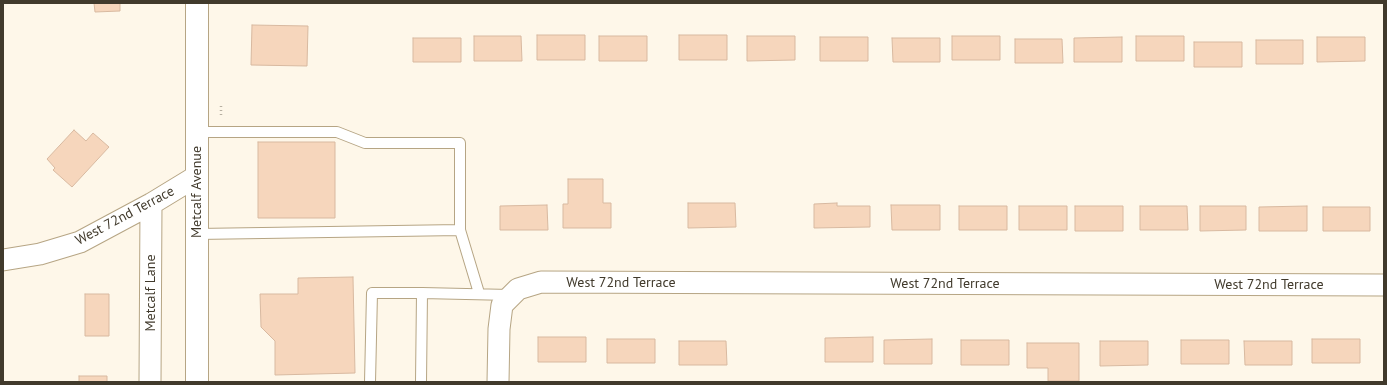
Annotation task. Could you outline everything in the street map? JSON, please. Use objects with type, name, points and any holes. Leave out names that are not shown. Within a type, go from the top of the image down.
[{"type":"main road","name":"Metcalf Avenue","points":[[197,3],[197,382]]},
{"type":"street","name":"West 72nd Terrace","points":[[3,260],[40,254],[80,242],[152,204],[197,176]]},
{"type":"street","name":"Metcalf Lane","points":[[150,382],[152,204]]},
{"type":"street","name":"West 72nd Terrace","points":[[510,295],[518,289],[541,282],[1384,285]]},
{"type":"street","points":[[498,382],[500,314],[502,305],[510,295]]},
{"type":"lane","points":[[197,132],[337,132],[364,143],[460,143],[460,230],[479,293]]},
{"type":"lane","points":[[197,234],[460,230]]},
{"type":"lane","points":[[370,382],[372,293],[479,293],[510,295]]},
{"type":"lane","points":[[421,382],[422,293]]},
{"type":"path","points":[[221,106],[221,120]]},
{"type":"building","points":[[94,3],[120,3],[120,11],[95,12]]},
{"type":"building","points":[[252,25],[308,26],[307,66],[251,65]]},
{"type":"building","points":[[537,35],[585,35],[585,60],[537,60]]},
{"type":"building","points":[[679,35],[727,35],[727,60],[679,60]]},
{"type":"building","points":[[474,36],[521,36],[522,61],[474,61]]},
{"type":"building","points":[[599,36],[647,36],[647,61],[599,61]]},
{"type":"building","points":[[747,36],[795,36],[795,60],[747,61]]},
{"type":"building","points":[[952,36],[1000,36],[1000,60],[952,60]]},
{"type":"building","points":[[1136,36],[1184,36],[1184,61],[1136,61]]},
{"type":"building","points":[[820,37],[868,37],[868,61],[820,61]]},
{"type":"building","points":[[1122,37],[1122,62],[1074,62],[1074,38]]},
{"type":"building","points":[[1317,37],[1365,37],[1365,61],[1317,62]]},
{"type":"building","points":[[413,38],[461,38],[461,62],[413,62]]},
{"type":"building","points":[[892,38],[940,38],[940,62],[893,62]]},
{"type":"building","points":[[1015,39],[1062,39],[1063,63],[1015,63]]},
{"type":"building","points":[[1256,40],[1303,40],[1303,64],[1256,64]]},
{"type":"building","points":[[1194,42],[1242,42],[1242,67],[1194,67]]},
{"type":"building","points":[[74,130],[86,141],[93,133],[109,147],[72,187],[53,170],[55,168],[47,159]]},
{"type":"building","points":[[258,142],[335,142],[335,218],[258,218]]},
{"type":"building","points":[[568,179],[603,179],[603,203],[611,203],[611,228],[563,228],[563,204],[568,204]]},
{"type":"building","points":[[688,203],[735,203],[736,227],[688,228]]},
{"type":"building","points":[[837,203],[837,206],[870,206],[870,227],[814,228],[814,204]]},
{"type":"building","points":[[547,205],[548,230],[500,230],[500,206]]},
{"type":"building","points":[[891,205],[940,205],[940,230],[892,230]]},
{"type":"building","points":[[959,206],[1007,206],[1007,230],[959,230]]},
{"type":"building","points":[[1019,206],[1067,206],[1067,230],[1019,230]]},
{"type":"building","points":[[1075,206],[1123,206],[1123,231],[1075,231]]},
{"type":"building","points":[[1140,206],[1187,206],[1188,230],[1140,230]]},
{"type":"building","points":[[1200,206],[1246,206],[1246,230],[1200,231]]},
{"type":"building","points":[[1307,206],[1307,231],[1259,231],[1259,207]]},
{"type":"building","points":[[1323,207],[1370,207],[1370,231],[1323,231]]},
{"type":"building","points":[[353,277],[355,373],[275,375],[275,341],[261,327],[260,294],[298,294],[298,278]]},
{"type":"building","points":[[85,294],[109,294],[109,336],[85,336]]},
{"type":"building","points":[[538,337],[586,337],[586,362],[538,362]]},
{"type":"building","points":[[873,337],[873,362],[825,362],[825,338]]},
{"type":"building","points":[[607,339],[655,339],[655,363],[607,363]]},
{"type":"building","points":[[932,339],[932,364],[884,364],[884,340]]},
{"type":"building","points":[[1312,339],[1360,339],[1360,363],[1312,363]]},
{"type":"building","points":[[961,340],[1009,340],[1009,365],[961,365]]},
{"type":"building","points":[[1181,340],[1229,340],[1229,364],[1181,364]]},
{"type":"building","points":[[679,341],[726,341],[727,365],[679,365]]},
{"type":"building","points":[[1100,341],[1148,341],[1148,365],[1100,366]]},
{"type":"building","points":[[1244,341],[1292,341],[1292,365],[1245,365]]},
{"type":"building","points":[[1027,343],[1079,343],[1079,381],[1048,381],[1048,368],[1027,368]]},
{"type":"building","points":[[79,376],[107,376],[107,382],[79,382]]}]
